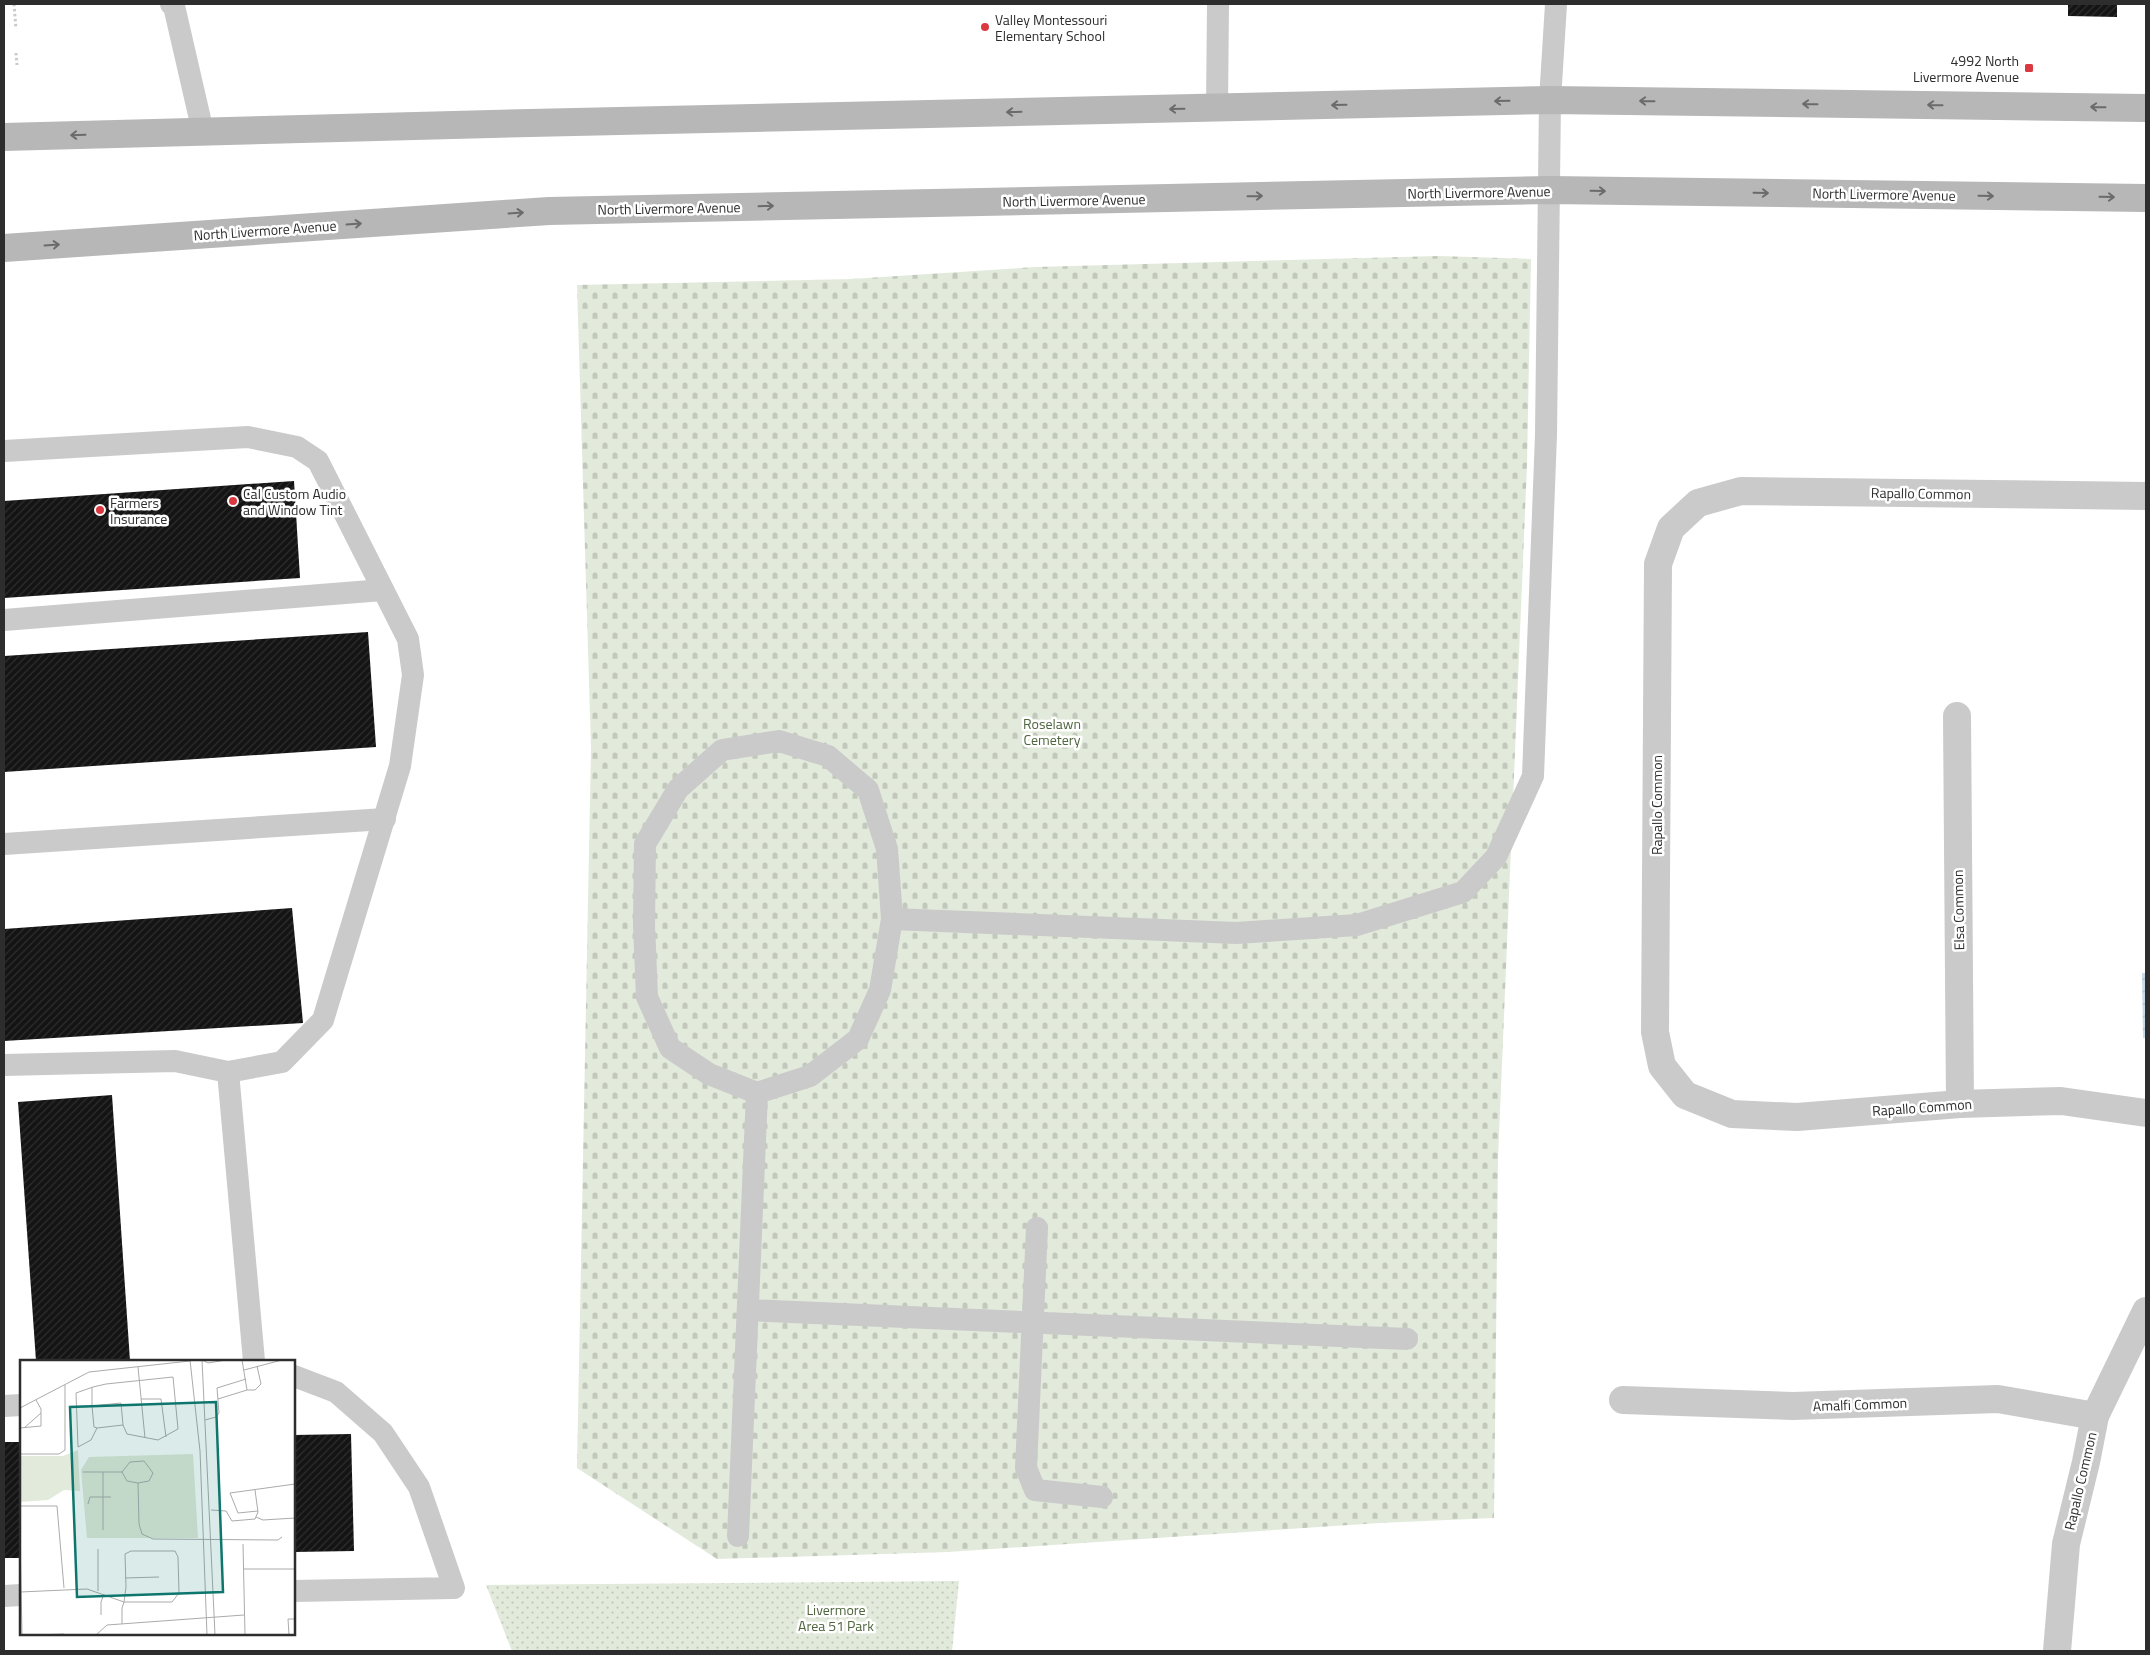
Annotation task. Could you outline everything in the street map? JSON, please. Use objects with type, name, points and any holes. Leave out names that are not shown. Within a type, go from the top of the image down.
[{"type":"main road","points":[[4,137],[1550,100],[2146,108]]},
{"type":"main road","name":"North Livermore Avenue","points":[[4,248],[549,211],[1549,190],[2146,198]]},
{"type":"street","name":"Rapallo Common","points":[[2146,496],[1741,491],[1698,503],[1671,528],[1658,564],[1655,1032],[1662,1066],[1685,1095],[1732,1114],[1797,1117],[1960,1104],[2061,1101],[2146,1113]]},
{"type":"street","name":"Elsa Common","points":[[1957,716],[1960,1104]]},
{"type":"street","name":"Rapallo Common","points":[[2058,1651],[2066,1544],[2095,1416],[2139,1348],[2146,1311]]},
{"type":"street","name":"Amalfi Common","points":[[1623,1400],[1793,1406],[1998,1399],[2095,1416]]},
{"type":"lane","points":[[171,4],[174,6],[203,132]]},
{"type":"lane","points":[[1217,108],[1218,4]]},
{"type":"lane","points":[[892,919],[1236,933],[1357,925],[1462,892],[1496,857],[1533,776],[1546,435],[1550,100],[1556,4]]},
{"type":"lane","points":[[4,451],[248,437],[297,447],[318,461],[408,639],[412,675],[400,766],[323,1020],[282,1062],[228,1072],[176,1061],[4,1065]]},
{"type":"lane","points":[[4,620],[383,590]]},
{"type":"lane","points":[[779,741],[828,756],[868,790],[888,849],[892,919],[880,990],[858,1039],[810,1076],[757,1092],[709,1074],[670,1048],[647,997],[644,924],[645,844],[678,790],[722,750],[779,741]]},
{"type":"lane","points":[[4,844],[385,819]]},
{"type":"lane","points":[[228,1072],[254,1360]]},
{"type":"lane","points":[[738,1536],[757,1092]]},
{"type":"lane","points":[[1037,1228],[1026,1468],[1035,1490],[1102,1497]]},
{"type":"lane","points":[[748,1310],[1408,1338]]},
{"type":"lane","points":[[295,1376],[336,1392],[383,1433],[420,1487],[454,1588],[295,1591]]},
{"type":"lane","points":[[4,1406],[20,1405]]},
{"type":"lane","points":[[4,1596],[20,1596]]},
{"type":"path","points":[[14,4],[16,29]]},
{"type":"path","points":[[16,52],[17,65]]},
{"type":"green space","name":"Roselawn Cemetery","points":[[1438,256],[1531,259],[1527,464],[1498,1159],[1494,1518],[1379,1523],[948,1552],[717,1559],[577,1468],[591,748],[577,285],[851,279],[1036,267]]},
{"type":"green space","name":"Livermore Area 51 Park","points":[[959,1581],[952,1651],[512,1651],[486,1585]]},
{"type":"water","points":[[2142,973],[2146,973],[2146,1038],[2143,1038]]},
{"type":"building","points":[[2068,4],[2117,4],[2117,17],[2068,16]]},
{"type":"building","points":[[294,481],[300,578],[4,598],[4,501]]},
{"type":"building","points":[[368,632],[376,747],[4,772],[4,656]]},
{"type":"building","points":[[292,908],[303,1023],[4,1041],[4,929]]},
{"type":"building","points":[[112,1095],[130,1360],[36,1360],[18,1102]]},
{"type":"building","points":[[351,1434],[354,1551],[295,1552],[295,1435]]},
{"type":"building","points":[[4,1442],[20,1442],[20,1558],[4,1558]]},
{"type":"place","name":"Valley Montessouri Elementary School","points":[[985,27]]},
{"type":"place","name":"4992 North Livermore Avenue","points":[[2029,68]]},
{"type":"place","name":"Cal Custom Audio and Window Tint","points":[[233,501]]},
{"type":"place","name":"Farmers Insurance","points":[[100,510]]}]
